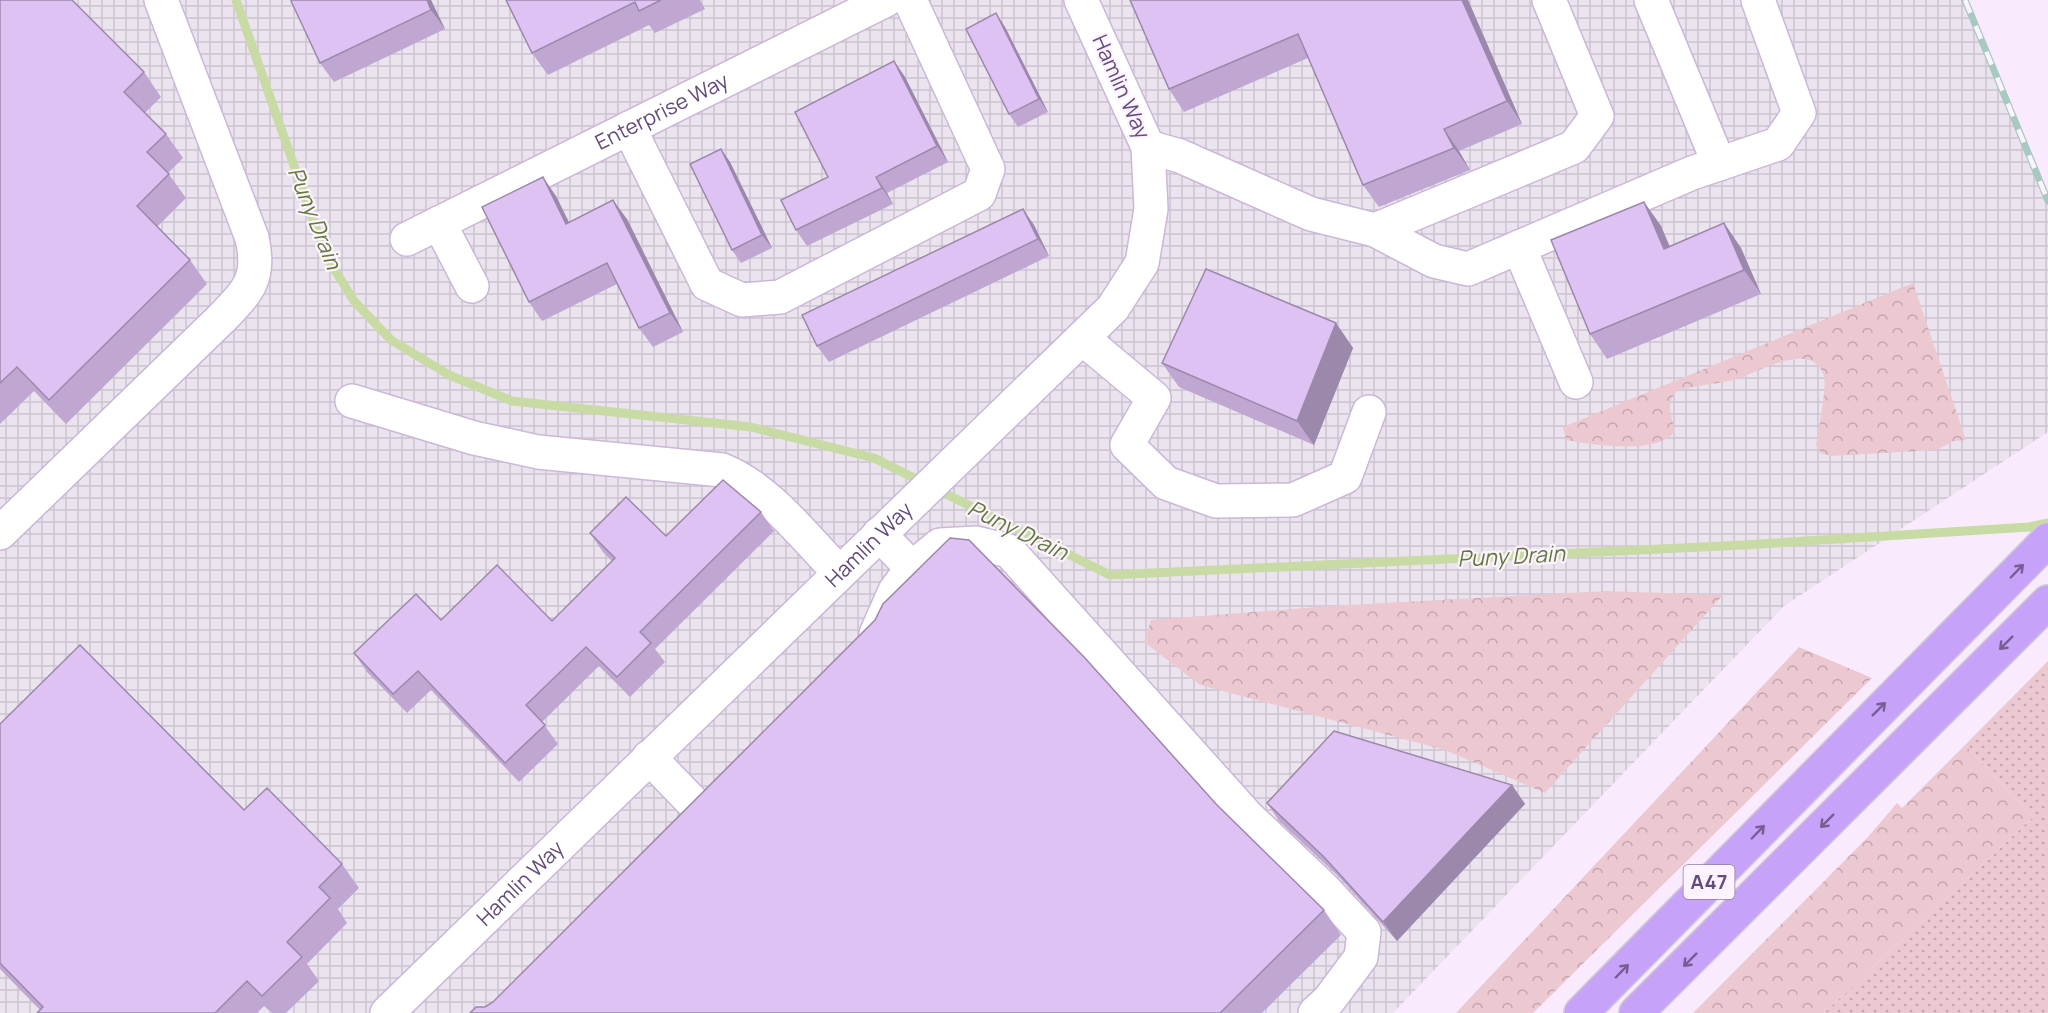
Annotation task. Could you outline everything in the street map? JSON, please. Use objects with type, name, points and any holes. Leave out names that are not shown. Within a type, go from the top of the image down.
[{"type":"highway","name":"A47","points":[[1581,1013],[2048,540]]},
{"type":"highway","name":"A47","points":[[1636,1013],[2048,602]]},
{"type":"street","points":[[5,528],[222,318],[251,283],[257,261],[252,238],[161,0]]},
{"type":"street","name":"Enterprise Way","points":[[407,239],[886,0]]},
{"type":"street","points":[[629,128],[707,284],[742,300],[780,297],[979,194],[988,169],[910,0]]},
{"type":"street","name":"Hamlin Way","points":[[387,1013],[1113,308],[1142,263],[1151,209],[1148,147],[1081,0]]},
{"type":"street","points":[[1375,230],[1574,147],[1597,116],[1549,0]]},
{"type":"street","points":[[1651,0],[1719,164]]},
{"type":"street","points":[[1148,147],[1180,156],[1311,214],[1375,230],[1434,261],[1468,269],[1719,164],[1778,144],[1799,113],[1758,0]]},
{"type":"street","points":[[439,223],[472,286]]},
{"type":"street","points":[[1519,247],[1576,382]]},
{"type":"street","points":[[1082,338],[1154,398],[1127,444],[1166,483],[1216,501],[1293,500],[1345,477],[1369,412]]},
{"type":"street","points":[[352,401],[474,438],[538,452],[722,470],[741,478],[760,492],[839,572]]},
{"type":"street","points":[[879,534],[912,568]]},
{"type":"street","points":[[854,655],[879,631],[895,591],[912,568],[940,545],[976,543],[1009,551],[1248,817],[1324,889],[1365,932],[1361,957],[1329,1000],[1316,1013]]},
{"type":"street","points":[[649,757],[691,818],[724,785]]},
{"type":"shaded area","points":[[0,0],[1965,0],[2048,201],[2048,432],[1784,606],[1393,1013],[0,1013]]},
{"type":"green space","points":[[1913,283],[1966,440],[1954,441],[1936,450],[1830,456],[1821,453],[1816,445],[1824,376],[1817,365],[1808,360],[1796,359],[1783,361],[1733,380],[1678,390],[1670,404],[1675,431],[1667,438],[1655,443],[1640,446],[1608,446],[1566,440],[1563,427]]},
{"type":"green space","points":[[1606,591],[1723,595],[1545,793],[1445,750],[1200,685],[1144,642],[1151,620],[1330,606]]},
{"type":"green space","points":[[1799,647],[1872,678],[1533,1013],[1456,1013]]},
{"type":"green space","points":[[2048,661],[2048,1013],[1824,1013],[2033,817],[1965,745]]},
{"type":"green space","points":[[1965,745],[2033,817],[1824,1013],[1693,1013],[1867,838],[1897,803],[1902,808]]},
{"type":"building","points":[[0,0],[72,0],[144,72],[124,92],[166,134],[147,152],[169,174],[137,206],[190,260],[49,400],[17,367],[0,383]]},
{"type":"building","points":[[292,0],[427,0],[431,10],[320,63]]},
{"type":"building","points":[[506,0],[661,0],[639,11],[635,2],[532,53]]},
{"type":"building","points":[[1130,0],[1462,0],[1507,101],[1444,129],[1454,148],[1363,185],[1298,34],[1169,89]]},
{"type":"building","points":[[996,13],[1039,99],[1009,114],[966,29]]},
{"type":"building","points":[[894,61],[937,146],[876,177],[882,188],[796,230],[781,200],[828,177],[795,112]]},
{"type":"building","points":[[721,149],[762,235],[732,250],[690,164]]},
{"type":"building","points":[[543,177],[566,224],[613,200],[670,313],[639,328],[607,263],[529,302],[482,207]]},
{"type":"building","points":[[1644,202],[1664,249],[1724,223],[1744,270],[1590,334],[1551,240]]},
{"type":"building","points":[[1023,209],[1038,239],[817,346],[802,315]]},
{"type":"building","points":[[1206,269],[1336,323],[1297,421],[1162,363]]},
{"type":"building","points":[[723,480],[761,512],[640,632],[651,643],[617,677],[586,647],[526,705],[545,725],[505,763],[418,671],[393,694],[354,653],[416,594],[441,620],[497,565],[552,621],[615,558],[590,533],[626,497],[666,536]]},
{"type":"building","points":[[950,538],[969,540],[1085,658],[1217,805],[1324,910],[1220,1013],[470,1013],[476,1007],[485,1007],[493,1002],[875,620],[883,604]]},
{"type":"building","points":[[80,645],[244,810],[267,788],[342,864],[319,887],[330,898],[287,942],[302,957],[262,996],[247,981],[215,1013],[37,1013],[43,1007],[0,963],[0,724]]},
{"type":"building","points":[[1334,731],[1512,785],[1383,922],[1324,857],[1267,803]]},
{"type":"waterway","name":"Puny Drain","points":[[236,0],[325,254],[354,301],[391,340],[449,375],[512,401],[751,427],[874,458],[924,483]]},
{"type":"waterway","name":"Puny Drain","points":[[936,489],[1110,575],[1744,545],[2029,527],[2048,523]]},
{"type":"railway","points":[[1965,0],[2048,201]]}]
